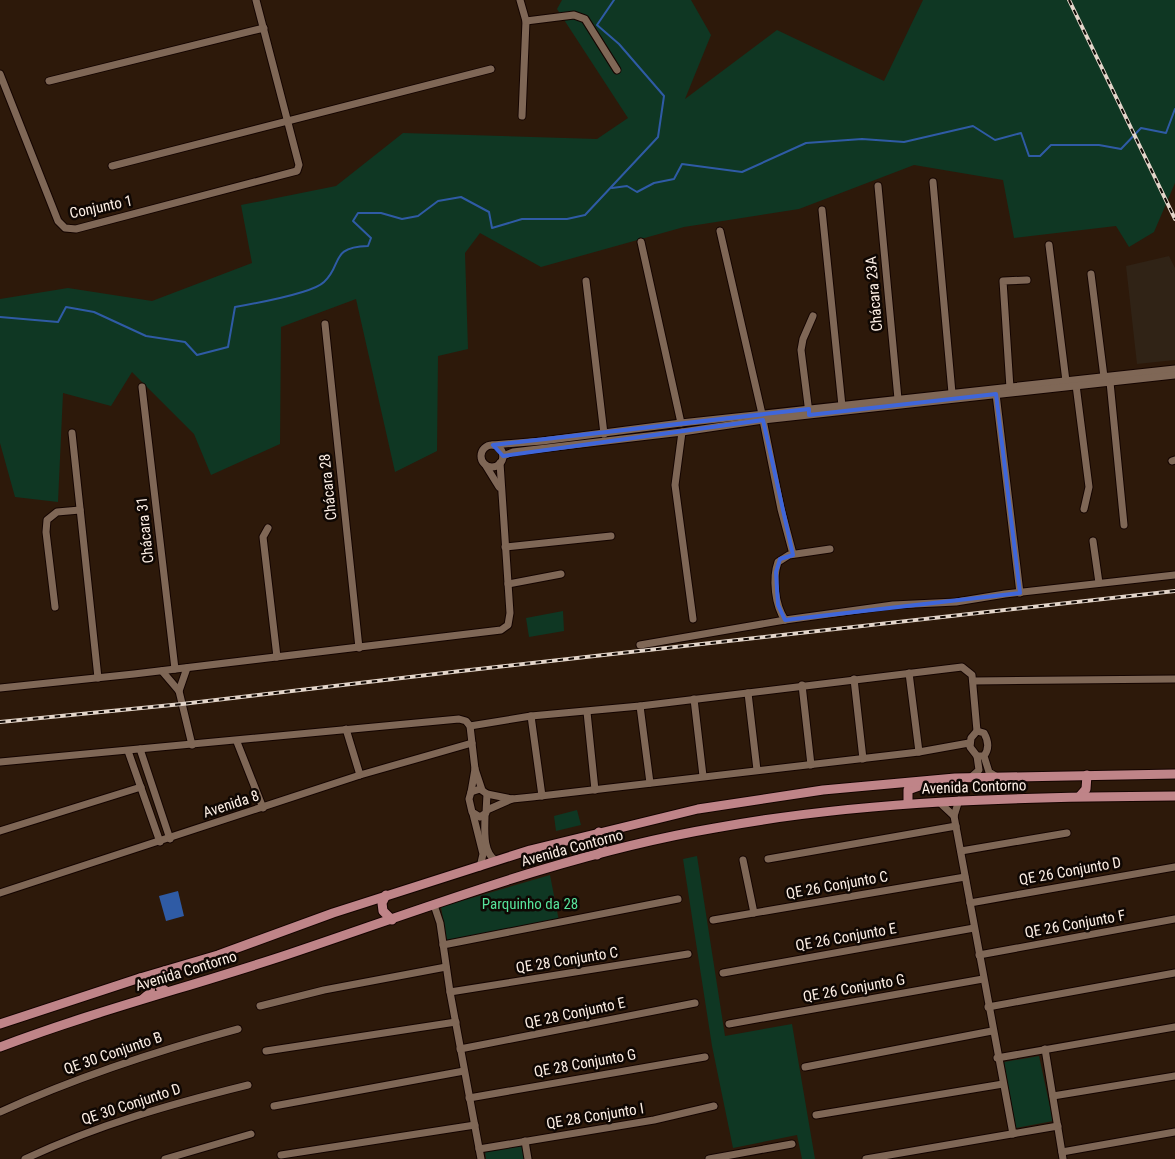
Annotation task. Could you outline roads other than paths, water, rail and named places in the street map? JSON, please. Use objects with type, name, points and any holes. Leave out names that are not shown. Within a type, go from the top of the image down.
[{"type":"main road","name":"Avenida Contorno","points":[[0,1024],[140,978],[226,953],[386,895],[599,832],[698,809],[777,796],[931,780],[1175,774]]},
{"type":"main road","points":[[1080,796],[1086,789],[1087,775]]},
{"type":"main road","points":[[908,803],[908,790],[924,785],[931,780]]},
{"type":"main road","name":"Avenida Contorno","points":[[0,1047],[144,998],[392,920],[522,875],[597,855],[735,824],[828,810],[908,803],[1080,796],[1175,796]]},
{"type":"main road","points":[[597,855],[603,850],[604,846],[599,832]]},
{"type":"main road","points":[[386,895],[382,903],[383,912],[392,920]]},
{"type":"main road","points":[[164,971],[158,981],[160,987],[166,991]]},
{"type":"main road","points":[[140,978],[147,979],[151,986],[150,993],[144,998]]},
{"type":"street","points":[[256,0],[287,122]]},
{"type":"street","points":[[520,0],[526,21],[522,116]]},
{"type":"street","points":[[526,21],[574,15],[586,19],[618,70]]},
{"type":"street","points":[[49,81],[264,28]]},
{"type":"street","points":[[112,166],[491,69]]},
{"type":"street","name":"Conjunto 1","points":[[0,74],[58,221],[65,228],[76,229],[293,172],[298,169],[298,163],[287,122]]},
{"type":"street","points":[[933,182],[952,393]]},
{"type":"street","name":"Chácara 23A","points":[[878,186],[898,399]]},
{"type":"street","points":[[822,210],[842,406]]},
{"type":"street","points":[[720,231],[781,509],[793,554]]},
{"type":"street","points":[[641,242],[681,423]]},
{"type":"street","points":[[1049,245],[1066,381]]},
{"type":"street","points":[[1091,274],[1107,379],[1124,525]]},
{"type":"street","points":[[586,280],[604,434]]},
{"type":"street","points":[[1010,388],[1002,281],[1027,280]]},
{"type":"street","points":[[809,412],[802,345],[813,316]]},
{"type":"street","name":"Chácara 28","points":[[325,324],[359,648]]},
{"type":"street","points":[[502,495],[496,479],[482,462],[482,449],[487,445],[604,434],[681,423],[762,417],[1076,386],[1107,379],[1175,369]]},
{"type":"street","points":[[809,412],[898,399],[1066,381],[1175,374]]},
{"type":"street","points":[[1076,386],[1089,487],[1084,510]]},
{"type":"street","name":"Chácara 31","points":[[142,387],[175,669]]},
{"type":"street","points":[[996,394],[1020,593]]},
{"type":"street","points":[[486,466],[494,467],[513,452],[682,432],[762,417]]},
{"type":"street","points":[[682,432],[675,485],[693,619]]},
{"type":"street","points":[[72,433],[98,678]]},
{"type":"street","points":[[0,688],[162,671],[501,630],[508,625],[510,620],[502,495],[502,460],[498,447],[494,445]]},
{"type":"street","points":[[56,607],[46,532],[47,520],[58,512],[80,510]]},
{"type":"street","points":[[268,528],[264,537],[277,657]]},
{"type":"street","points":[[505,547],[611,536]]},
{"type":"street","points":[[1093,541],[1098,584]]},
{"type":"street","points":[[785,620],[778,605],[776,572],[780,559],[793,554],[830,549]]},
{"type":"street","points":[[508,584],[561,574]]},
{"type":"street","points":[[640,645],[785,620],[893,605],[956,602],[1175,575]]},
{"type":"street","points":[[0,762],[237,742],[452,719],[462,720],[470,726],[531,716],[640,706],[962,667],[968,670],[973,681],[976,731],[969,743],[971,752],[981,756],[989,772],[997,777]]},
{"type":"street","points":[[179,691],[187,668]]},
{"type":"street","points":[[162,671],[179,691],[192,745]]},
{"type":"street","points":[[909,672],[918,752]]},
{"type":"street","points":[[854,679],[863,759]]},
{"type":"street","points":[[973,681],[1175,679]]},
{"type":"street","points":[[802,685],[812,765]]},
{"type":"street","points":[[748,693],[757,770]]},
{"type":"street","points":[[694,699],[703,776]]},
{"type":"street","points":[[640,706],[650,783]]},
{"type":"street","points":[[587,712],[595,790]]},
{"type":"street","points":[[531,716],[542,796]]},
{"type":"street","points":[[470,726],[475,769],[484,792],[486,847],[492,859],[496,862]]},
{"type":"street","points":[[346,729],[360,775]]},
{"type":"street","points":[[970,778],[979,770],[981,756],[988,749],[987,738],[984,733],[976,731]]},
{"type":"street","points":[[237,742],[263,808]]},
{"type":"street","name":"Avenida 8","points":[[0,894],[360,775],[472,743]]},
{"type":"street","points":[[471,792],[477,789],[512,799],[863,759],[969,743]]},
{"type":"street","points":[[140,749],[170,839]]},
{"type":"street","points":[[128,751],[160,842]]},
{"type":"street","points":[[475,769],[470,804],[482,854],[480,867]]},
{"type":"street","points":[[0,831],[140,784],[149,778]]},
{"type":"street","points":[[473,814],[480,817],[512,799]]},
{"type":"street","points":[[959,800],[954,816],[997,1058],[1013,1134]]},
{"type":"street","points":[[939,802],[954,816]]},
{"type":"street","points":[[149,810],[159,806]]},
{"type":"street","points":[[768,859],[956,826]]},
{"type":"street","points":[[961,851],[1067,833]]},
{"type":"street","points":[[743,860],[754,913]]},
{"type":"street","name":"QE 26 Conjunto D","points":[[970,903],[1175,867]]},
{"type":"street","name":"QE 26 Conjunto C","points":[[713,920],[965,876]]},
{"type":"street","points":[[443,945],[678,899]]},
{"type":"street","points":[[434,904],[440,923],[450,992],[480,1159]]},
{"type":"street","name":"QE 26 Conjunto F","points":[[979,956],[1175,919]]},
{"type":"street","name":"QE 26 Conjunto E","points":[[723,973],[974,928]]},
{"type":"street","name":"QE 28 Conjunto C","points":[[450,992],[688,954]]},
{"type":"street","points":[[260,1006],[324,990],[446,967]]},
{"type":"street","points":[[988,1007],[1175,973]]},
{"type":"street","name":"QE 26 Conjunto G","points":[[729,1024],[983,979]]},
{"type":"street","name":"QE 28 Conjunto E","points":[[460,1048],[695,1003]]},
{"type":"street","points":[[266,1051],[456,1022]]},
{"type":"street","points":[[997,1058],[1175,1026]]},
{"type":"street","name":"QE 30 Conjunto B","points":[[0,1112],[83,1077],[162,1050],[238,1029]]},
{"type":"street","points":[[805,1067],[992,1031]]},
{"type":"street","points":[[1045,1049],[1063,1156],[1175,1132]]},
{"type":"street","name":"QE 28 Conjunto G","points":[[469,1098],[705,1057]]},
{"type":"street","points":[[274,1106],[464,1071]]},
{"type":"street","points":[[1053,1096],[1175,1076]]},
{"type":"street","points":[[816,1115],[1003,1084]]},
{"type":"street","name":"QE 30 Conjunto D","points":[[25,1159],[78,1135],[123,1119],[248,1085]]},
{"type":"street","name":"QE 28 Conjunto I","points":[[479,1149],[654,1120],[714,1106]]},
{"type":"street","points":[[281,1155],[475,1125]]},
{"type":"street","points":[[866,1159],[1058,1126]]},
{"type":"street","points":[[165,1159],[251,1134]]},
{"type":"street","points":[[525,1141],[528,1159]]},
{"type":"street","points":[[709,1159],[792,1144]]},
{"type":"water","points":[[178,891],[184,916],[166,921],[159,896]]},
{"type":"waterway","points":[[0,317],[58,322],[66,307],[94,312],[146,336],[185,342],[197,355],[228,347],[235,307],[282,298],[318,286],[330,276],[342,253],[356,247],[368,246],[371,238],[353,221],[358,213],[381,213],[402,219],[418,216],[438,201],[461,197],[489,212],[492,228],[522,219],[567,219],[585,215],[658,137],[664,96],[619,44],[597,25],[614,0]]},
{"type":"waterway","points":[[612,188],[627,186],[637,192],[654,183],[674,179],[682,164],[742,172],[806,143],[862,139],[904,142],[973,126],[995,140],[1021,133],[1029,156],[1040,156],[1051,145],[1099,145],[1121,149],[1141,128],[1166,133],[1175,109]]},
{"type":"railway","points":[[1069,0],[1175,219]]},
{"type":"railway","points":[[0,722],[182,704],[1175,591]]},
{"type":"park label","name":"Parquinho da 28","points":[[530,904]]}]
